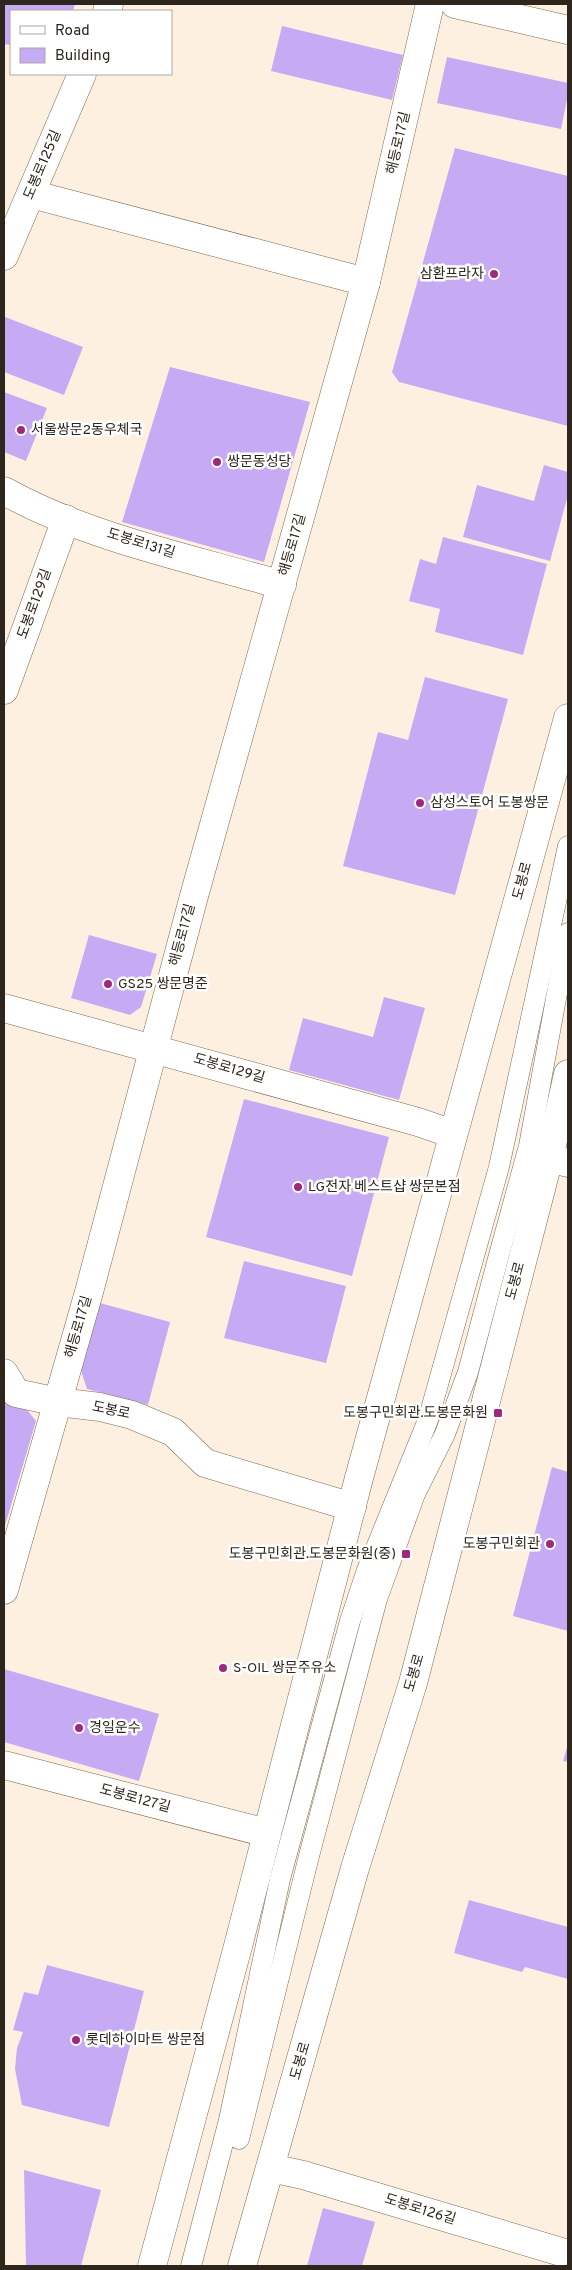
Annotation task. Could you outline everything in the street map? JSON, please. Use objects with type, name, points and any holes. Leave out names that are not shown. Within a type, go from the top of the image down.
[{"type":"street","name":"해등로17길","points":[[4,1590],[58,1402],[194,896],[366,282],[430,4]]},
{"type":"street","points":[[455,4],[568,30]]},
{"type":"street","name":"도봉로125길","points":[[4,256],[82,75]]},
{"type":"street","points":[[31,194],[366,282]]},
{"type":"street","name":"도봉로131길","points":[[4,491],[37,509],[123,539],[282,585]]},
{"type":"street","name":"도봉로129길","points":[[4,690],[66,519]]},
{"type":"street","name":"도봉로","points":[[152,2266],[352,1507],[568,718]]},
{"type":"street","name":"도봉로129길","points":[[4,1008],[418,1122],[453,1134]]},
{"type":"street","name":"도봉로","points":[[242,2266],[356,1868],[413,1683],[558,1160],[568,1074]]},
{"type":"street","points":[[4,1373],[16,1393],[58,1402]]},
{"type":"street","name":"도봉로","points":[[58,1402],[100,1407],[132,1415],[174,1432],[205,1463],[352,1507]]},
{"type":"street","name":"도봉로127길","points":[[4,1765],[267,1833]]},
{"type":"street","name":"도봉로126길","points":[[271,2168],[313,2178],[568,2254]]},
{"type":"lane","points":[[191,2266],[229,2120],[280,1879],[350,1621],[367,1570],[428,1420],[499,1166],[568,846]]},
{"type":"lane","points":[[204,2266],[378,1599],[415,1494],[445,1434],[468,1372],[529,1146],[568,933]]},
{"type":"building","points":[[4,4],[75,4],[73,10],[10,10],[10,45],[4,44]]},
{"type":"building","points":[[282,26],[403,55],[392,100],[271,71]]},
{"type":"building","points":[[447,57],[568,83],[568,95],[561,129],[437,103]]},
{"type":"building","name":"삼환프라자","points":[[455,148],[568,176],[568,426],[399,382],[392,372]]},
{"type":"building","points":[[5,317],[83,347],[64,395],[4,372]]},
{"type":"building","name":"쌍문동성당","points":[[170,367],[310,402],[264,562],[122,522]]},
{"type":"building","name":"서울쌍문2동우체국","points":[[4,392],[47,408],[26,461],[4,452]]},
{"type":"building","points":[[544,465],[568,472],[568,495],[550,561],[463,537],[477,485],[534,501]]},
{"type":"building","points":[[443,537],[547,564],[523,655],[435,632],[440,609],[409,601],[420,559],[436,564]]},
{"type":"building","name":"삼성스토어 도봉쌍문","points":[[425,677],[508,699],[455,895],[343,866],[378,732],[408,740]]},
{"type":"building","points":[[89,935],[157,954],[141,1007],[130,1015],[71,998]]},
{"type":"building","points":[[384,997],[425,1008],[399,1100],[289,1070],[303,1018],[373,1037]]},
{"type":"building","name":"LG전자 베스트샵 쌍문본점","points":[[244,1099],[389,1137],[352,1276],[206,1237]]},
{"type":"building","points":[[244,1261],[346,1286],[326,1363],[224,1338]]},
{"type":"building","points":[[100,1303],[170,1322],[148,1405],[87,1389],[81,1371]]},
{"type":"building","points":[[4,1381],[36,1421],[4,1529]]},
{"type":"building","name":"도봉구민회관","points":[[552,1467],[568,1472],[568,1631],[513,1616]]},
{"type":"building","name":"경일운수","points":[[4,1669],[159,1714],[139,1781],[4,1742]]},
{"type":"building","points":[[568,1744],[568,1762],[563,1761]]},
{"type":"building","points":[[469,1900],[568,1927],[568,1979],[525,1967],[522,1972],[454,1953]]},
{"type":"building","name":"롯데하이마트 쌍문점","points":[[47,1965],[144,1991],[109,2127],[22,2105],[15,2069],[17,2048],[23,2032],[13,2030],[24,1992],[38,1995]]},
{"type":"building","points":[[24,2170],[101,2190],[81,2266],[26,2266]]},
{"type":"building","points":[[323,2208],[375,2222],[362,2266],[307,2266]]},
{"type":"place","name":"삼환프라자","points":[[494,274]]},
{"type":"place","name":"서울쌍문2동우체국","points":[[21,430]]},
{"type":"place","name":"쌍문동성당","points":[[217,462]]},
{"type":"place","name":"삼성스토어 도봉쌍문","points":[[420,803]]},
{"type":"place","name":"GS25 쌍문명준","points":[[108,984]]},
{"type":"place","name":"LG전자 베스트샵 쌍문본점","points":[[298,1187]]},
{"type":"place","name":"도봉구민회관.도봉문화원","points":[[498,1413]]},
{"type":"place","name":"도봉구민회관","points":[[550,1544]]},
{"type":"place","name":"도봉구민회관.도봉문화원(중)","points":[[406,1554]]},
{"type":"place","name":"S-OIL 쌍문주유소","points":[[223,1668]]},
{"type":"place","name":"경일운수","points":[[79,1728]]},
{"type":"place","name":"롯데하이마트 쌍문점","points":[[76,2040]]}]
